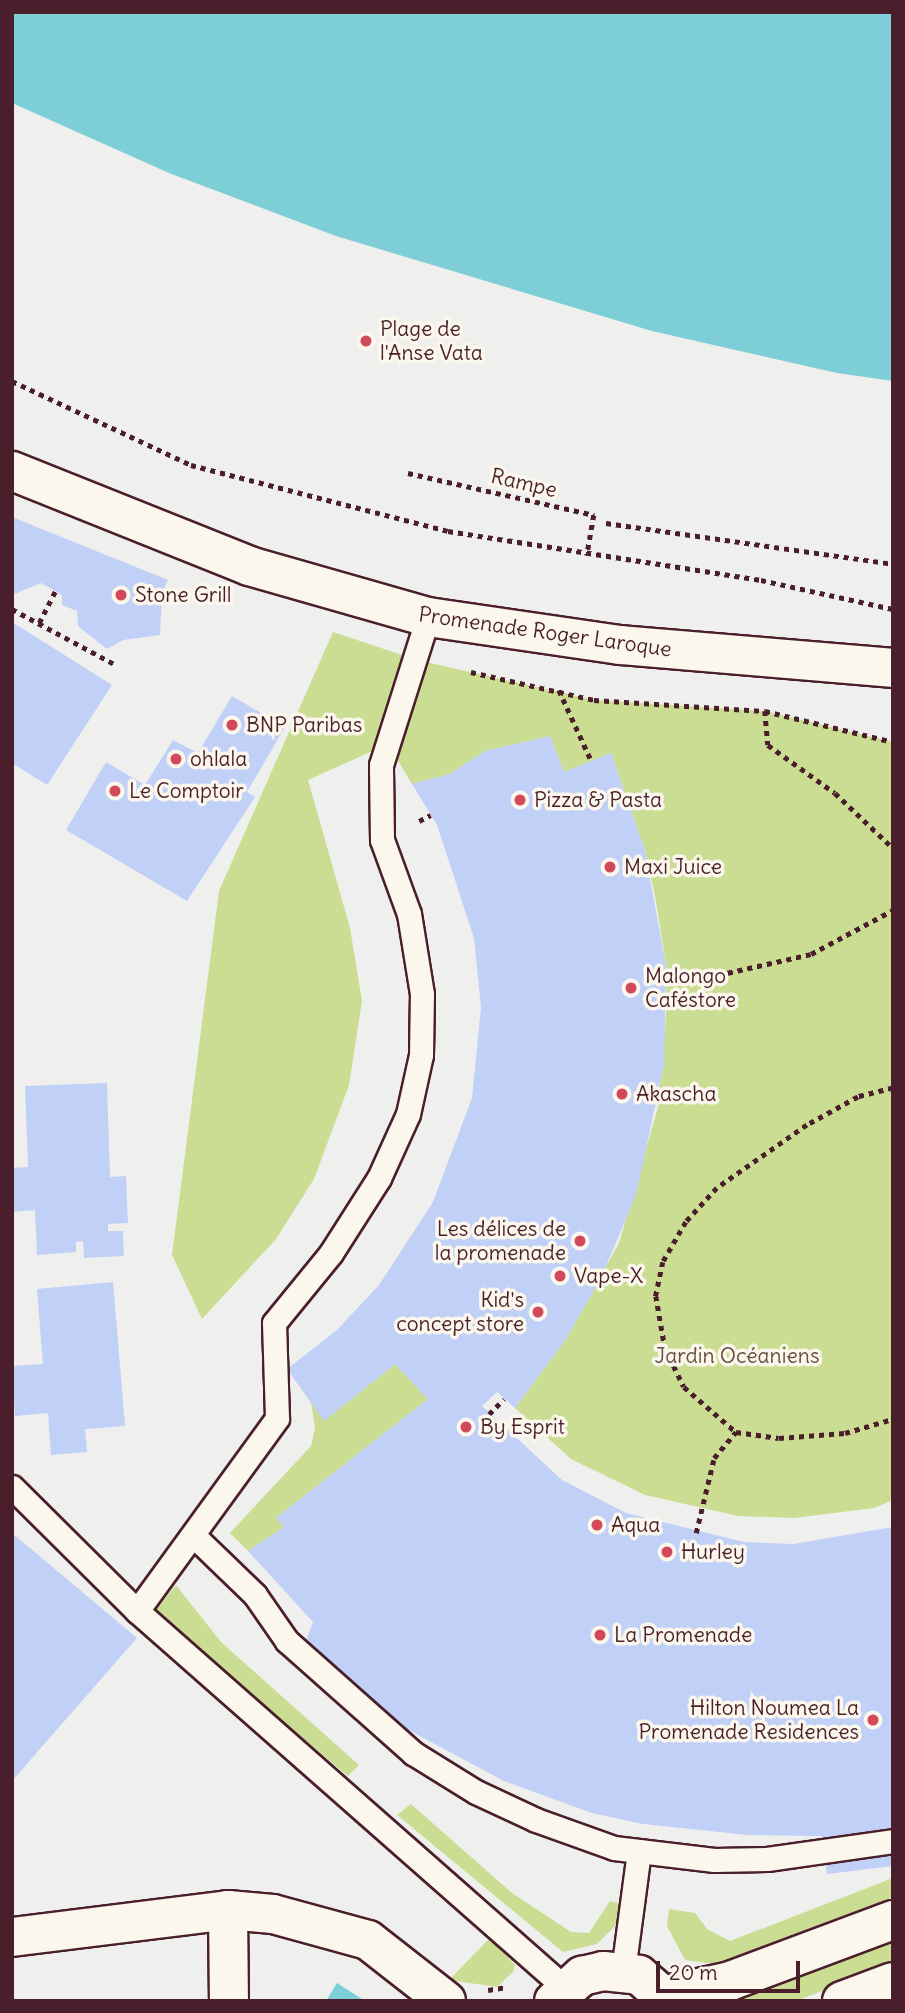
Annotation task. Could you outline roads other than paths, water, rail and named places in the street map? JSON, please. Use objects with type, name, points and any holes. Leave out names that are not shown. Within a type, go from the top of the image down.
[{"type":"street","name":"Promenade Roger Laroque","points":[[12,471],[249,566],[428,617],[620,645],[893,668]]},
{"type":"street","points":[[12,1937],[228,1910],[273,1914],[368,1940],[446,2001]]},
{"type":"street","points":[[228,1910],[229,2001]]},
{"type":"street","points":[[555,1997],[582,1976],[623,1972],[639,1975],[668,1998],[723,1983],[893,1920]]},
{"type":"street","points":[[842,2001],[893,1982]]},
{"type":"lane","points":[[137,1611],[194,1536],[277,1418],[274,1324],[331,1253],[379,1178],[408,1114],[421,1055],[422,994],[409,914],[382,840],[381,765],[428,617]]},
{"type":"lane","points":[[12,1487],[137,1611],[555,1997]]},
{"type":"lane","points":[[194,1536],[255,1595],[287,1641],[413,1753],[476,1793],[614,1848],[714,1860],[767,1859],[893,1841]]},
{"type":"lane","points":[[623,1972],[639,1851]]},
{"type":"water","points":[[12,12],[893,12],[893,381],[837,373],[652,331],[336,236],[169,173],[12,103]]},
{"type":"water","points":[[337,1983],[365,2001],[326,2001]]},
{"type":"place","name":"Plage de l'Anse Vata","points":[[366,341]]},
{"type":"place","name":"Stone Grill","points":[[121,595]]},
{"type":"place","name":"BNP Paribas","points":[[232,725]]},
{"type":"place","name":"ohlala","points":[[176,759]]},
{"type":"place","name":"Le Comptoir","points":[[115,791]]},
{"type":"place","name":"Pizza & Pasta","points":[[520,800]]},
{"type":"place","name":"Maxi Juice","points":[[610,867]]},
{"type":"place","name":"Malongo Caféstore","points":[[631,988]]},
{"type":"place","name":"Akascha","points":[[622,1094]]},
{"type":"place","name":"Les délices de la promenade","points":[[580,1241]]},
{"type":"place","name":"Vape-X","points":[[560,1276]]},
{"type":"place","name":"Kid's concept store","points":[[538,1312]]},
{"type":"place","name":"By Esprit","points":[[466,1427]]},
{"type":"place","name":"Aqua","points":[[597,1525]]},
{"type":"place","name":"Hurley","points":[[667,1552]]},
{"type":"place","name":"La Promenade","points":[[600,1635]]},
{"type":"place","name":"Hilton Noumea La Promenade Residences","points":[[873,1720]]},
{"type":"park label","name":"Jardin Océaniens","points":[[737,1356]]}]
